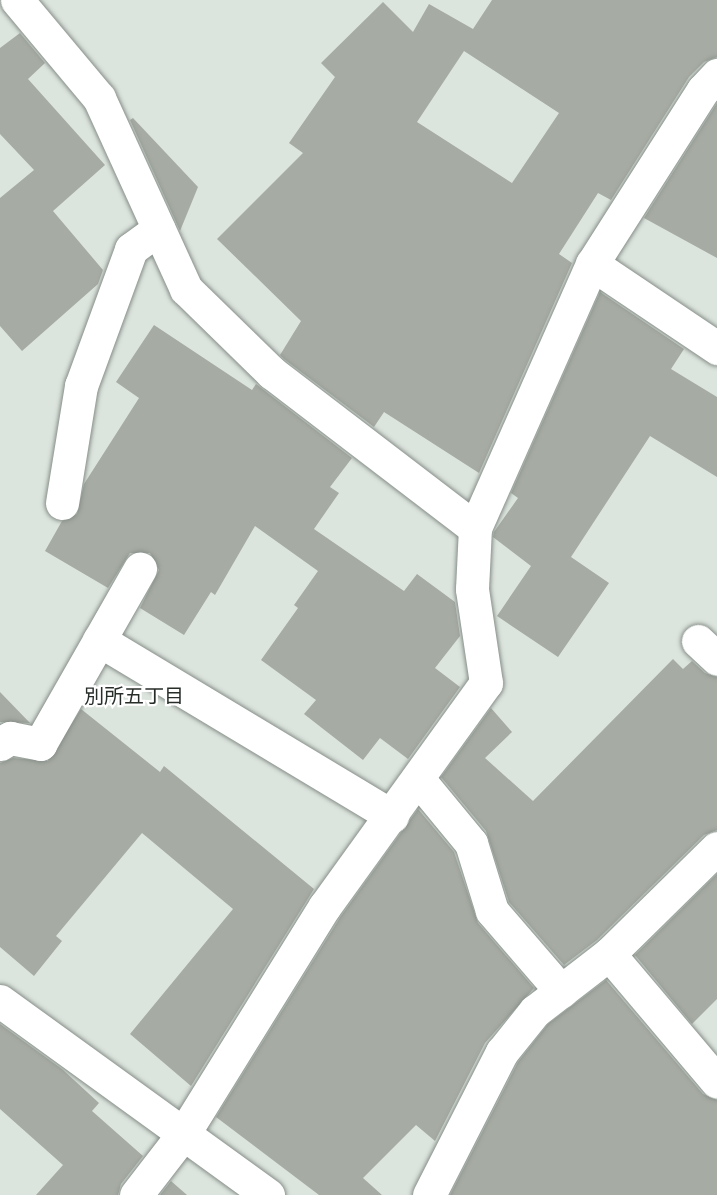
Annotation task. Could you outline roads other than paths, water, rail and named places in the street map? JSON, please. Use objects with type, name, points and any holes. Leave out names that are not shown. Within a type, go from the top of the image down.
[{"type":"street","points":[[17,0],[99,98],[186,289],[272,373],[476,528]]},
{"type":"street","points":[[136,1195],[184,1133],[325,906],[419,780],[486,682],[472,589],[476,528],[592,264],[703,90],[717,75]]},
{"type":"street","points":[[62,503],[81,386],[131,249],[159,228]]},
{"type":"street","points":[[592,264],[717,348]]},
{"type":"street","points":[[0,744],[10,738],[40,744],[140,569]]},
{"type":"street","points":[[99,640],[392,816]]},
{"type":"street","points":[[419,780],[471,843],[492,911],[561,992]]},
{"type":"street","points":[[429,1195],[502,1052],[535,1011],[609,954],[717,848]]},
{"type":"street","points":[[609,954],[717,1082]]},
{"type":"street","points":[[0,1001],[268,1195]]},
{"type":"district","name":"別所五丁目","points":[[134,696]]}]
